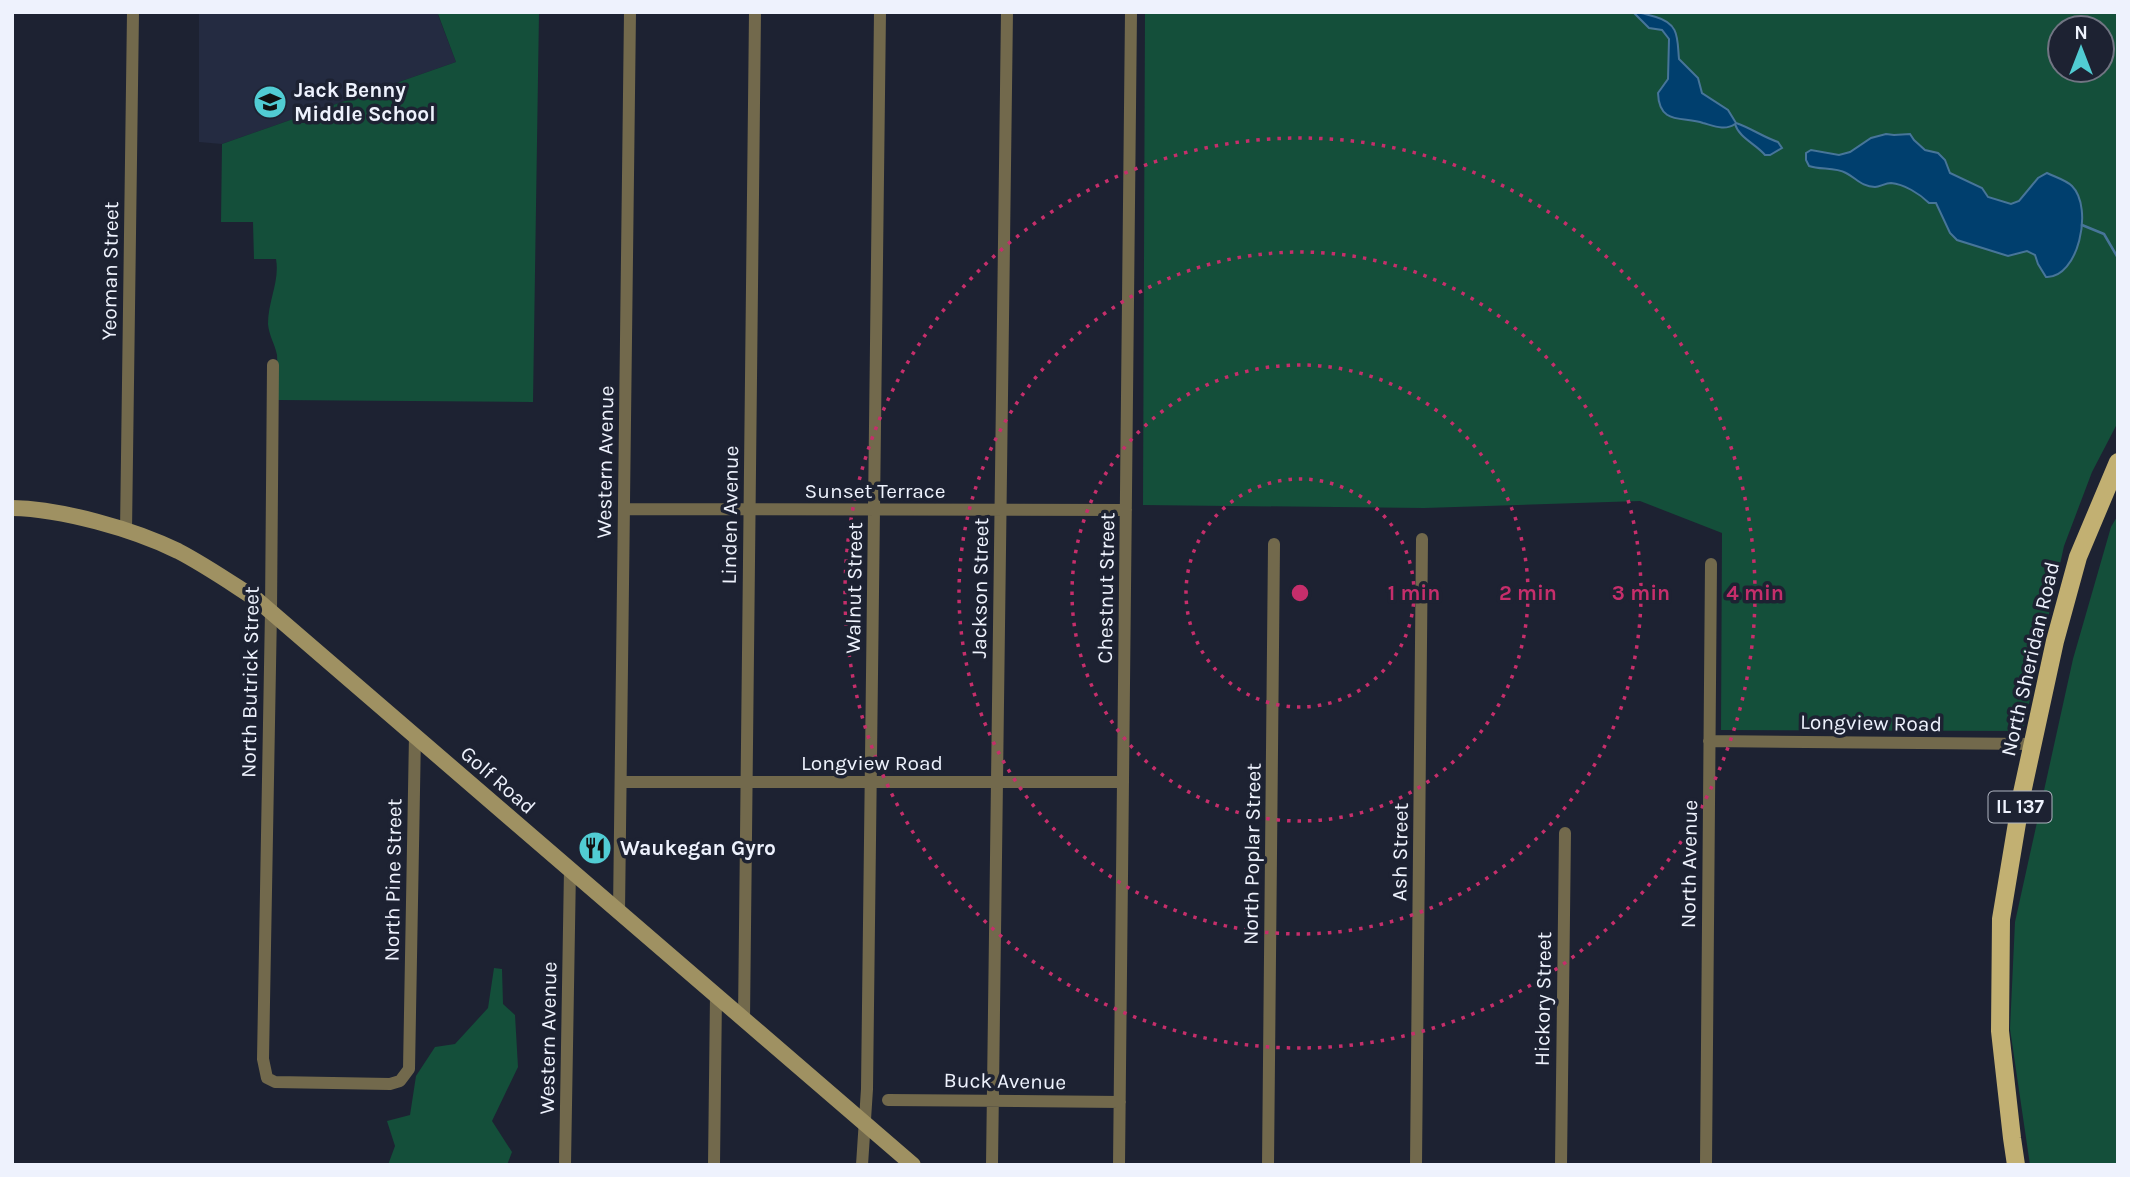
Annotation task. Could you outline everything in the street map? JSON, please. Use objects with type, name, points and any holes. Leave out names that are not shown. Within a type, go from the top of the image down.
[{"type":"main road","name":"North Sheridan Road","points":[[2016,1165],[2000,1031],[2001,919],[2022,793],[2055,641],[2078,556],[2118,462]]},
{"type":"street","name":"Yeoman Street","points":[[127,531],[133,12]]},
{"type":"street","name":"Western Avenue","points":[[619,912],[630,12]]},
{"type":"street","name":"Linden Avenue","points":[[744,1019],[755,12]]},
{"type":"street","name":"Walnut Street","points":[[862,1165],[867,1089],[880,12]]},
{"type":"street","name":"Jackson Street","points":[[992,1165],[1007,12]]},
{"type":"street","name":"Chestnut Street","points":[[1119,1165],[1131,12]]},
{"type":"street","name":"North Butrick Street","points":[[273,365],[264,1073],[275,1083],[390,1084],[400,1081],[409,1069],[410,1024]]},
{"type":"street","name":"Golf Road","points":[[12,508],[53,512],[127,531],[178,551],[256,599],[913,1165]]},
{"type":"street","name":"Sunset Terrace","points":[[624,509],[1126,510]]},
{"type":"street","name":"Ash Street","points":[[1416,1165],[1422,539]]},
{"type":"street","name":"North Poplar Street","points":[[1268,1165],[1274,544]]},
{"type":"street","name":"North Avenue","points":[[1706,1165],[1711,564]]},
{"type":"street","name":"North Pine Street","points":[[410,1024],[415,736]]},
{"type":"street","name":"Longview Road","points":[[1709,741],[2033,744]]},
{"type":"street","name":"Longview Road","points":[[621,782],[1124,782]]},
{"type":"street","name":"Hickory Street","points":[[1560,1165],[1565,833]]},
{"type":"street","name":"Western Avenue","points":[[565,1165],[570,869]]},
{"type":"street","points":[[714,1165],[716,995]]},
{"type":"street","name":"Buck Avenue","points":[[888,1100],[1120,1102]]},
{"type":"shaded area","name":"Jack Benny Middle School","points":[[199,12],[442,12],[438,15],[456,62],[222,144],[199,142]]},
{"type":"green space","points":[[539,12],[533,402],[277,400],[277,355],[268,324],[276,259],[254,259],[253,222],[221,222],[222,144],[456,62],[438,14]]},
{"type":"green space","points":[[1145,12],[2118,12],[2118,422],[2092,472],[2064,546],[2023,731],[1721,730],[1722,533],[1640,501],[1424,508],[1143,505]]},
{"type":"green space","points":[[2118,515],[2118,1165],[2030,1165],[2010,1029],[2015,922],[2073,659],[2111,527]]},
{"type":"green space","points":[[494,968],[502,969],[503,1004],[515,1015],[518,1067],[492,1121],[512,1152],[507,1165],[388,1165],[395,1146],[387,1121],[410,1115],[416,1076],[435,1047],[455,1044],[488,1008]]},
{"type":"water","points":[[1633,12],[1656,17],[1669,24],[1676,33],[1679,59],[1698,78],[1702,93],[1728,110],[1736,123],[1778,142],[1782,148],[1765,155],[1740,133],[1735,124],[1719,127],[1674,118],[1663,111],[1658,93],[1668,79],[1669,39],[1662,30],[1649,28]]},
{"type":"water","points":[[1886,134],[1910,134],[1925,150],[1938,153],[1945,160],[1950,173],[1982,188],[1988,197],[2011,204],[2019,201],[2038,178],[2047,173],[2070,184],[2079,196],[2082,225],[2074,255],[2067,267],[2057,275],[2046,277],[2035,255],[2027,251],[2008,256],[1957,240],[1950,233],[1936,203],[1929,203],[1906,187],[1891,183],[1877,187],[1866,186],[1842,171],[1809,166],[1806,160],[1806,153],[1811,150],[1839,155],[1850,152],[1871,138]]},
{"type":"waterway","points":[[2082,225],[2104,234],[2118,258]]},
{"type":"place","name":"Jack Benny Middle School","points":[[270,102]]},
{"type":"place","name":"Waukegan Gyro","points":[[595,848]]}]
